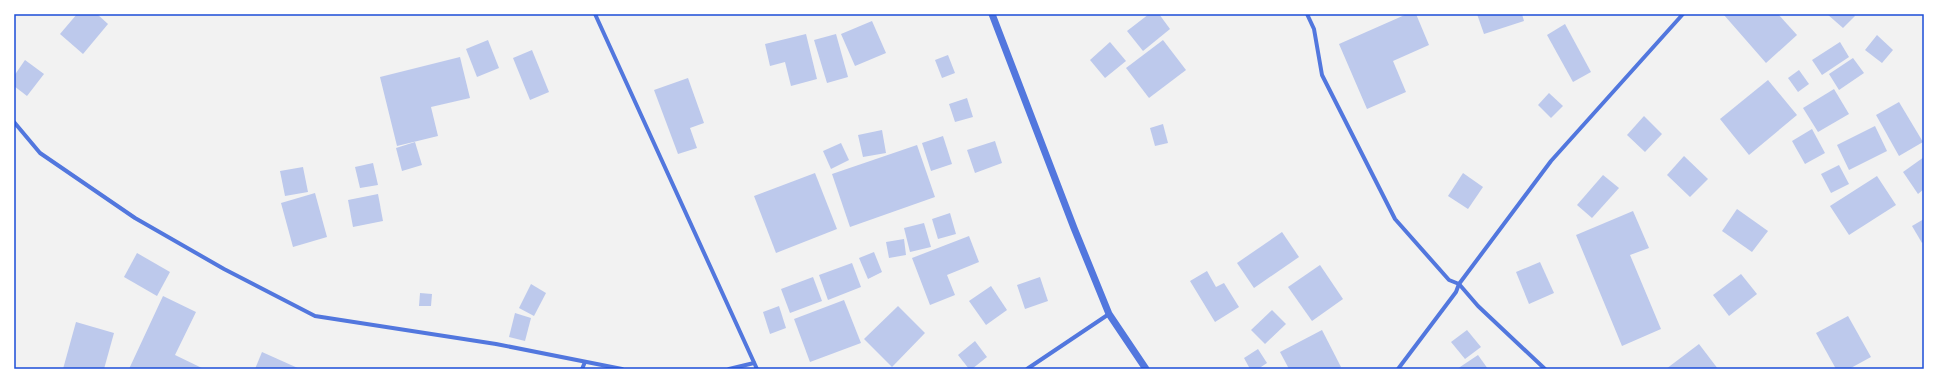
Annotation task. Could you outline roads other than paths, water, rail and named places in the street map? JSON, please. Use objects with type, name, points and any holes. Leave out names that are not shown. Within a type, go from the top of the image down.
[{"type":"street","points":[[595,14],[757,369]]},
{"type":"street","points":[[992,14],[1071,221],[1109,314],[1146,369]]},
{"type":"street","points":[[1307,14],[1314,29],[1322,75],[1395,219],[1449,280],[1459,284],[1478,306],[1545,369]]},
{"type":"street","points":[[1398,369],[1443,309],[1459,284],[1551,161],[1683,14]]},
{"type":"street","points":[[14,122],[40,153],[135,218],[224,269],[315,316],[496,344],[622,369]]},
{"type":"street","points":[[1027,369],[1109,314]]},
{"type":"street","points":[[582,369],[586,362]]},
{"type":"street","points":[[729,369],[753,363]]}]
